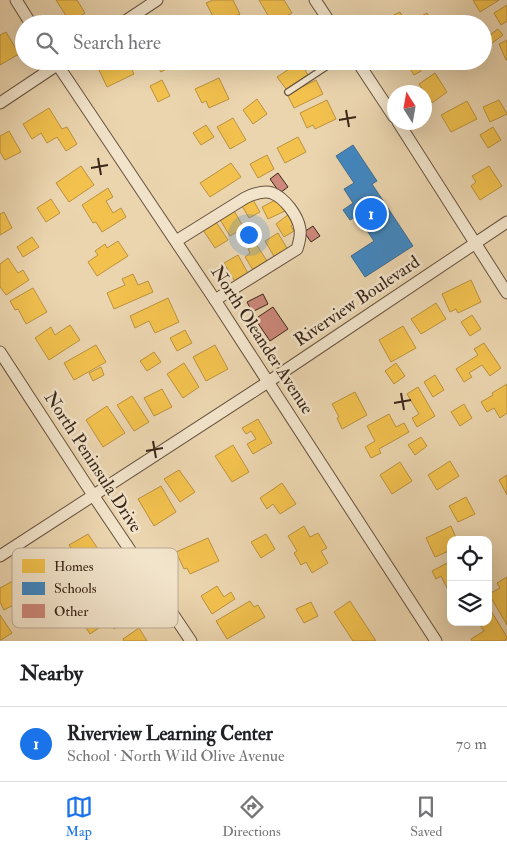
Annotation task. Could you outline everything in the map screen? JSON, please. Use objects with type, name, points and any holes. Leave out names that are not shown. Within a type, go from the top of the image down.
[{"type":"street","points":[[16,0],[25,15]]},
{"type":"street","points":[[134,15],[157,0]]},
{"type":"street","points":[[315,0],[326,15]]},
{"type":"street","points":[[0,103],[48,70]]},
{"type":"street","name":"North Oleander Avenue","points":[[63,70],[216,300],[436,641]]},
{"type":"street","points":[[363,70],[387,106]]},
{"type":"street","points":[[403,130],[507,293]]},
{"type":"street","points":[[176,241],[254,194],[270,192],[281,198],[293,211],[300,229],[300,240],[297,249],[216,300]]},
{"type":"street","name":"Riverview Boulevard","points":[[12,548],[268,382],[507,222]]},
{"type":"street","name":"North Peninsula Drive","points":[[0,352],[129,548]]},
{"type":"street","name":"Riverview Boulevard","points":[[0,556],[12,548]]},
{"type":"street","name":"North Peninsula Drive","points":[[178,622],[191,641]]},
{"type":"lane","points":[[288,92],[321,70]]},
{"type":"building: Homes","points":[[56,0],[77,0],[85,13],[82,15],[66,15]]},
{"type":"building: Homes","points":[[213,0],[233,0],[240,14],[212,15],[206,3]]},
{"type":"building: Homes","points":[[259,0],[284,0],[292,13],[289,15],[268,15]]},
{"type":"building: Homes","points":[[473,0],[499,0],[480,12]]},
{"type":"building: Homes","points":[[507,5],[507,21],[501,25],[494,13]]},
{"type":"building: Homes","points":[[498,29],[503,35],[492,43],[492,33]]},
{"type":"building: Homes","points":[[6,32],[15,47],[15,56],[0,65],[0,35]]},
{"type":"building: Homes","points":[[507,40],[507,60],[506,60],[499,44]]},
{"type":"building: Homes","points":[[99,70],[132,70],[134,74],[107,87]]},
{"type":"building: Homes","points":[[288,70],[305,70],[308,75],[286,89],[277,77]]},
{"type":"building: Homes","points":[[411,70],[420,70],[421,71],[414,75]]},
{"type":"building: Homes","points":[[435,73],[447,92],[432,103],[432,85],[419,84]]},
{"type":"building: Homes","points":[[219,78],[229,99],[209,108],[206,101],[202,103],[195,89]]},
{"type":"building: Homes","points":[[162,80],[170,96],[158,102],[150,86]]},
{"type":"building: Homes","points":[[316,80],[323,94],[294,108],[287,94]]},
{"type":"building: Homes","points":[[257,99],[267,114],[253,124],[243,110]]},
{"type":"building: Homes","points":[[327,100],[336,119],[315,129],[313,125],[307,128],[300,113]]},
{"type":"building: Homes","points":[[499,100],[507,114],[490,122],[483,107]]},
{"type":"building: Homes","points":[[467,101],[477,119],[451,132],[441,115]]},
{"type":"building: Homes","points":[[49,108],[62,129],[67,127],[77,144],[66,151],[57,137],[47,143],[41,133],[32,139],[23,124]]},
{"type":"building: Homes","points":[[233,118],[246,140],[230,149],[217,127]]},
{"type":"building: Homes","points":[[206,125],[214,137],[201,145],[193,133]]},
{"type":"building: Homes","points":[[493,127],[501,140],[488,148],[480,135]]},
{"type":"building: Homes","points":[[9,131],[21,152],[5,160],[0,152],[0,136]]},
{"type":"building: Homes","points":[[298,137],[306,152],[285,163],[277,148]]},
{"type":"building: Homes","points":[[267,155],[274,169],[258,178],[250,164]]},
{"type":"building: Homes","points":[[231,163],[241,177],[210,197],[200,183]]},
{"type":"building: Homes","points":[[81,166],[94,185],[69,202],[56,183]]},
{"type":"building: Homes","points":[[489,166],[502,186],[480,200],[471,186],[476,182],[472,176]]},
{"type":"building: Homes","points":[[108,188],[113,197],[106,201],[113,213],[121,208],[126,217],[102,232],[96,222],[93,223],[82,205]]},
{"type":"building: Homes","points":[[252,198],[260,212],[249,218],[241,204]]},
{"type":"building: Homes","points":[[279,198],[285,211],[268,219],[262,207]]},
{"type":"building: Homes","points":[[51,199],[60,213],[46,222],[37,208]]},
{"type":"building: Homes","points":[[233,209],[244,228],[230,236],[219,218]]},
{"type":"building: Homes","points":[[4,212],[12,228],[0,235],[0,214]]},
{"type":"building: Homes","points":[[289,214],[295,223],[291,226],[294,231],[284,237],[276,224]]},
{"type":"building: Homes","points":[[214,219],[228,240],[215,248],[201,227]]},
{"type":"building: Homes","points":[[278,233],[288,250],[275,258],[265,241]]},
{"type":"building: Homes","points":[[32,237],[39,247],[23,257],[17,247]]},
{"type":"building: Homes","points":[[118,241],[128,256],[97,276],[88,262],[98,255],[95,251],[105,244],[107,248]]},
{"type":"building: Homes","points":[[256,244],[267,261],[253,270],[245,257],[250,253],[248,249]]},
{"type":"building: Homes","points":[[238,255],[249,275],[236,283],[224,263]]},
{"type":"building: Homes","points":[[8,258],[18,273],[23,270],[29,280],[6,295],[0,287],[0,264]]},
{"type":"building: Homes","points":[[133,274],[138,285],[148,281],[153,292],[114,309],[107,293],[125,285],[122,279]]},
{"type":"building: Homes","points":[[471,280],[481,302],[458,313],[456,309],[450,312],[442,294]]},
{"type":"building: Homes","points":[[33,288],[47,312],[26,324],[18,309],[15,310],[10,301]]},
{"type":"building: Homes","points":[[168,298],[179,322],[155,333],[149,321],[135,328],[130,316]]},
{"type":"building: Homes","points":[[436,303],[446,319],[421,334],[411,319]]},
{"type":"building: Homes","points":[[472,315],[481,329],[470,336],[461,322]]},
{"type":"building: Homes","points":[[70,325],[80,340],[49,360],[35,338],[51,327],[55,335]]},
{"type":"building: Homes","points":[[403,326],[416,348],[391,362],[379,340]]},
{"type":"building: Homes","points":[[185,330],[192,343],[177,351],[170,338]]},
{"type":"building: Homes","points":[[484,343],[501,368],[490,376],[482,365],[469,373],[472,377],[464,382],[456,369],[478,355],[474,349]]},
{"type":"building: Homes","points":[[96,345],[106,362],[74,380],[64,363]]},
{"type":"building: Homes","points":[[215,345],[228,369],[206,381],[193,357]]},
{"type":"building: Homes","points":[[154,352],[161,362],[147,371],[140,361]]},
{"type":"building: Homes","points":[[184,363],[199,387],[183,398],[167,374]]},
{"type":"building: Homes","points":[[396,363],[405,376],[394,384],[385,371]]},
{"type":"building: Homes","points":[[101,367],[104,375],[93,381],[89,373]]},
{"type":"building: Homes","points":[[435,375],[444,390],[433,397],[424,382]]},
{"type":"building: Homes","points":[[507,384],[507,413],[500,418],[494,408],[487,412],[481,402]]},
{"type":"building: Homes","points":[[418,387],[435,416],[417,427],[412,418],[419,414],[407,394]]},
{"type":"building: Homes","points":[[162,389],[172,407],[154,416],[144,398]]},
{"type":"building: Homes","points":[[355,392],[367,415],[342,429],[337,418],[339,417],[332,404]]},
{"type":"building: Homes","points":[[132,396],[149,422],[134,431],[117,405]]},
{"type":"building: Homes","points":[[464,404],[472,418],[460,426],[451,412]]},
{"type":"building: Homes","points":[[107,406],[125,433],[103,447],[86,420]]},
{"type":"building: Homes","points":[[389,414],[396,427],[404,423],[409,432],[379,449],[381,453],[371,458],[365,447],[375,441],[367,426]]},
{"type":"building: Homes","points":[[258,419],[272,443],[253,454],[247,444],[256,439],[251,431],[246,434],[242,428]]},
{"type":"building: Homes","points":[[421,437],[427,446],[415,455],[408,445]]},
{"type":"building: Homes","points":[[233,445],[249,472],[232,482],[215,456]]},
{"type":"building: Homes","points":[[450,461],[459,476],[437,490],[428,475]]},
{"type":"building: Homes","points":[[400,462],[412,481],[392,494],[380,475]]},
{"type":"building: Homes","points":[[179,470],[195,492],[180,502],[164,479]]},
{"type":"building: Homes","points":[[507,475],[507,495],[499,480]]},
{"type":"building: Homes","points":[[282,483],[296,504],[280,514],[273,504],[267,509],[260,498]]},
{"type":"building: Homes","points":[[161,486],[176,512],[154,526],[138,499]]},
{"type":"building: Homes","points":[[466,497],[475,514],[458,522],[449,506]]},
{"type":"building: Homes","points":[[304,526],[310,537],[318,533],[327,548],[321,551],[328,563],[312,573],[306,562],[301,565],[294,553],[297,551],[288,536]]},
{"type":"building: Homes","points":[[451,526],[455,536],[447,536],[447,552],[435,557],[426,538]]},
{"type":"building: Homes","points":[[88,534],[97,548],[71,548],[69,545]]},
{"type":"building: Homes","points":[[266,534],[275,549],[261,558],[251,542]]},
{"type":"building: Homes","points":[[208,538],[219,561],[190,574],[187,568],[184,569],[178,556],[178,551]]},
{"type":"building: Homes","points":[[447,563],[447,588],[441,576],[436,579],[432,571]]},
{"type":"building: Homes","points":[[507,577],[507,625],[492,599],[492,592],[500,588],[497,583]]},
{"type":"building: Homes","points":[[12,581],[12,606],[4,610],[0,602],[0,588]]},
{"type":"building: Homes","points":[[217,586],[224,597],[231,592],[235,599],[212,614],[201,596]]},
{"type":"building: Homes","points":[[250,601],[254,607],[258,605],[265,617],[227,639],[216,621]]},
{"type":"building: Homes","points":[[350,601],[376,641],[353,641],[334,612]]},
{"type":"building: Homes","points":[[311,602],[318,616],[304,623],[296,609]]},
{"type":"building: Homes","points":[[492,613],[507,639],[504,641],[472,641],[471,639],[484,631],[481,626],[492,626]]},
{"type":"building: Homes","points":[[0,615],[12,633],[1,640],[0,640]]},
{"type":"building: Homes","points":[[86,628],[99,628],[90,634]]},
{"type":"building: Homes","points":[[139,628],[147,641],[124,641],[123,639]]},
{"type":"building: Schools","points":[[353,145],[377,181],[372,184],[413,246],[365,277],[351,256],[374,241],[357,216],[350,220],[343,210],[353,203],[344,189],[354,183],[336,156]]},
{"type":"building: Other","points":[[278,173],[288,187],[280,193],[270,179]]},
{"type":"building: Other","points":[[313,226],[320,236],[311,242],[304,232]]},
{"type":"building: Other","points":[[263,294],[268,304],[252,312],[247,302]]},
{"type":"building: Other","points":[[273,307],[288,329],[270,341],[255,319]]},
{"type":"place","name":"Riverview Learning Center","points":[[371,214]]}]
